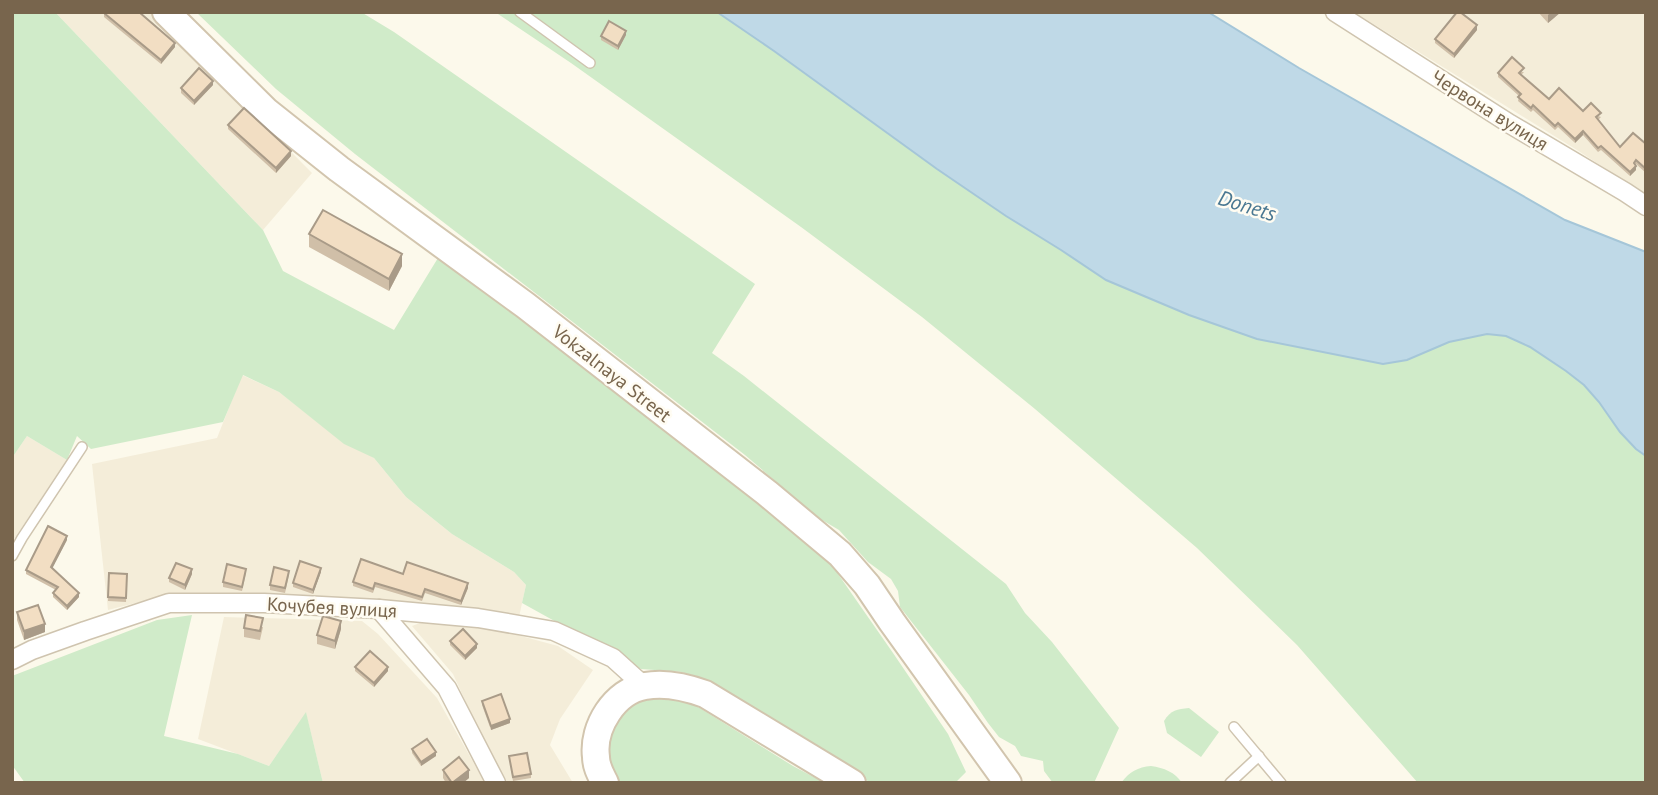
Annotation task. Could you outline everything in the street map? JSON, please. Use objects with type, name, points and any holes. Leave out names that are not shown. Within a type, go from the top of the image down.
[{"type":"main road","name":"Vokzalnaya Street","points":[[166,12],[276,119],[339,169],[525,305],[767,493],[841,554],[867,585],[1008,782]]},
{"type":"main road","points":[[605,783],[599,771],[596,744],[598,731],[607,715],[618,700],[630,691],[663,684],[685,687],[705,694],[852,783]]},
{"type":"street","name":"Червона вулиця","points":[[1335,12],[1499,117],[1646,206]]},
{"type":"street","name":"Кочубея вулиця","points":[[12,660],[74,634],[169,603],[264,603],[478,618],[554,631],[613,658],[644,686]]},
{"type":"street","points":[[379,610],[447,688],[496,783]]},
{"type":"lane","points":[[520,12],[590,63]]},
{"type":"lane","points":[[12,555],[82,447]]},
{"type":"lane","points":[[1234,727],[1281,783]]},
{"type":"lane","points":[[1230,783],[1259,756]]},
{"type":"shaded area","points":[[55,12],[150,12],[312,173],[263,230]]},
{"type":"shaded area","points":[[1354,12],[1646,12],[1646,195],[1577,150]]},
{"type":"shaded area","points":[[242,375],[279,392],[320,424],[374,458],[406,497],[452,534],[514,572],[526,585],[519,617],[207,596],[159,597],[108,610],[92,464],[217,438]]},
{"type":"shaded area","points":[[27,436],[67,460],[12,542],[12,458]]},
{"type":"shaded area","points":[[224,617],[362,621],[378,634],[437,698],[485,783],[323,783],[306,713],[269,766],[198,739]]},
{"type":"shaded area","points":[[425,621],[491,628],[558,646],[593,670],[560,719],[550,745],[573,783],[508,783],[485,744],[453,674],[412,626]]},
{"type":"green space","points":[[12,12],[55,12],[263,230],[283,271],[394,330],[441,253],[716,463],[829,561],[948,734],[966,772],[955,783],[871,783],[704,681],[682,672],[641,669],[522,603],[526,585],[514,572],[452,534],[406,497],[374,458],[344,444],[279,392],[243,375],[223,422],[91,449],[77,436],[67,460],[27,436],[12,458]]},
{"type":"green space","points":[[196,12],[361,12],[394,32],[755,284],[712,353],[1006,584],[1025,613],[1052,642],[1119,728],[1094,783],[1053,783],[1044,771],[1043,761],[1021,756],[1015,746],[999,737],[900,607],[898,591],[891,579],[868,562],[839,530],[817,517],[745,455],[355,154],[276,89]]},
{"type":"green space","points":[[495,12],[717,12],[937,169],[1106,280],[1257,339],[1383,364],[1407,360],[1449,342],[1487,334],[1506,336],[1530,347],[1566,371],[1584,385],[1620,432],[1646,456],[1646,783],[1418,783],[1297,645],[1197,548],[1035,409],[922,317],[801,227]]},
{"type":"green space","points":[[192,615],[164,736],[238,754],[269,766],[306,712],[323,783],[25,783],[12,765],[12,676],[157,620]]},
{"type":"green space","points":[[644,696],[668,698],[695,705],[825,783],[613,783],[604,742],[618,717]]},
{"type":"green space","points":[[1189,708],[1219,732],[1201,757],[1167,733],[1164,721],[1169,714]]},
{"type":"green space","points":[[1151,766],[1169,771],[1182,783],[1121,783],[1134,771]]},
{"type":"water","name":"Donets","points":[[717,12],[1208,12],[1299,68],[1565,220],[1646,252],[1646,456],[1620,432],[1584,385],[1530,347],[1506,336],[1487,334],[1449,342],[1407,360],[1383,364],[1257,339],[1189,315],[1106,280],[937,169]]},
{"type":"building","points":[[139,12],[175,43],[161,60],[104,13]]},
{"type":"building","points":[[1457,12],[1477,25],[1454,54],[1435,39]]},
{"type":"building","points":[[609,21],[626,31],[618,46],[601,36]]},
{"type":"building","points":[[1512,57],[1524,68],[1519,73],[1549,99],[1559,88],[1583,111],[1591,103],[1601,113],[1596,117],[1620,147],[1633,133],[1646,144],[1646,169],[1636,160],[1636,166],[1630,172],[1601,146],[1598,148],[1583,131],[1575,139],[1558,123],[1555,126],[1533,105],[1531,108],[1518,97],[1521,94],[1498,73]]},
{"type":"building","points":[[199,68],[213,81],[194,101],[181,88]]},
{"type":"building","points":[[244,108],[291,151],[276,168],[228,125]]},
{"type":"building","points":[[323,210],[402,254],[389,279],[309,234]]},
{"type":"building","points":[[48,526],[67,536],[51,567],[79,593],[67,606],[53,593],[58,587],[26,570]]},
{"type":"building","points":[[361,559],[403,574],[407,562],[468,583],[461,601],[425,589],[422,597],[375,583],[373,589],[353,582]]},
{"type":"building","points":[[300,561],[321,568],[313,590],[293,583]]},
{"type":"building","points":[[176,563],[192,569],[185,585],[169,578]]},
{"type":"building","points":[[227,564],[246,569],[242,587],[223,582]]},
{"type":"building","points":[[274,567],[289,571],[285,588],[270,585]]},
{"type":"building","points":[[109,573],[127,574],[126,598],[108,597]]},
{"type":"building","points":[[38,605],[45,624],[24,631],[17,612]]},
{"type":"building","points":[[246,615],[263,618],[260,631],[244,628]]},
{"type":"building","points":[[323,616],[341,621],[335,641],[317,635]]},
{"type":"building","points":[[463,629],[477,644],[465,656],[450,641]]},
{"type":"building","points":[[370,651],[388,667],[374,683],[355,667]]},
{"type":"building","points":[[501,694],[510,719],[491,726],[482,701]]},
{"type":"building","points":[[427,739],[436,752],[421,762],[412,749]]},
{"type":"building","points":[[527,753],[531,774],[513,777],[509,756]]},
{"type":"building","points":[[459,757],[469,770],[452,783],[443,770]]}]
